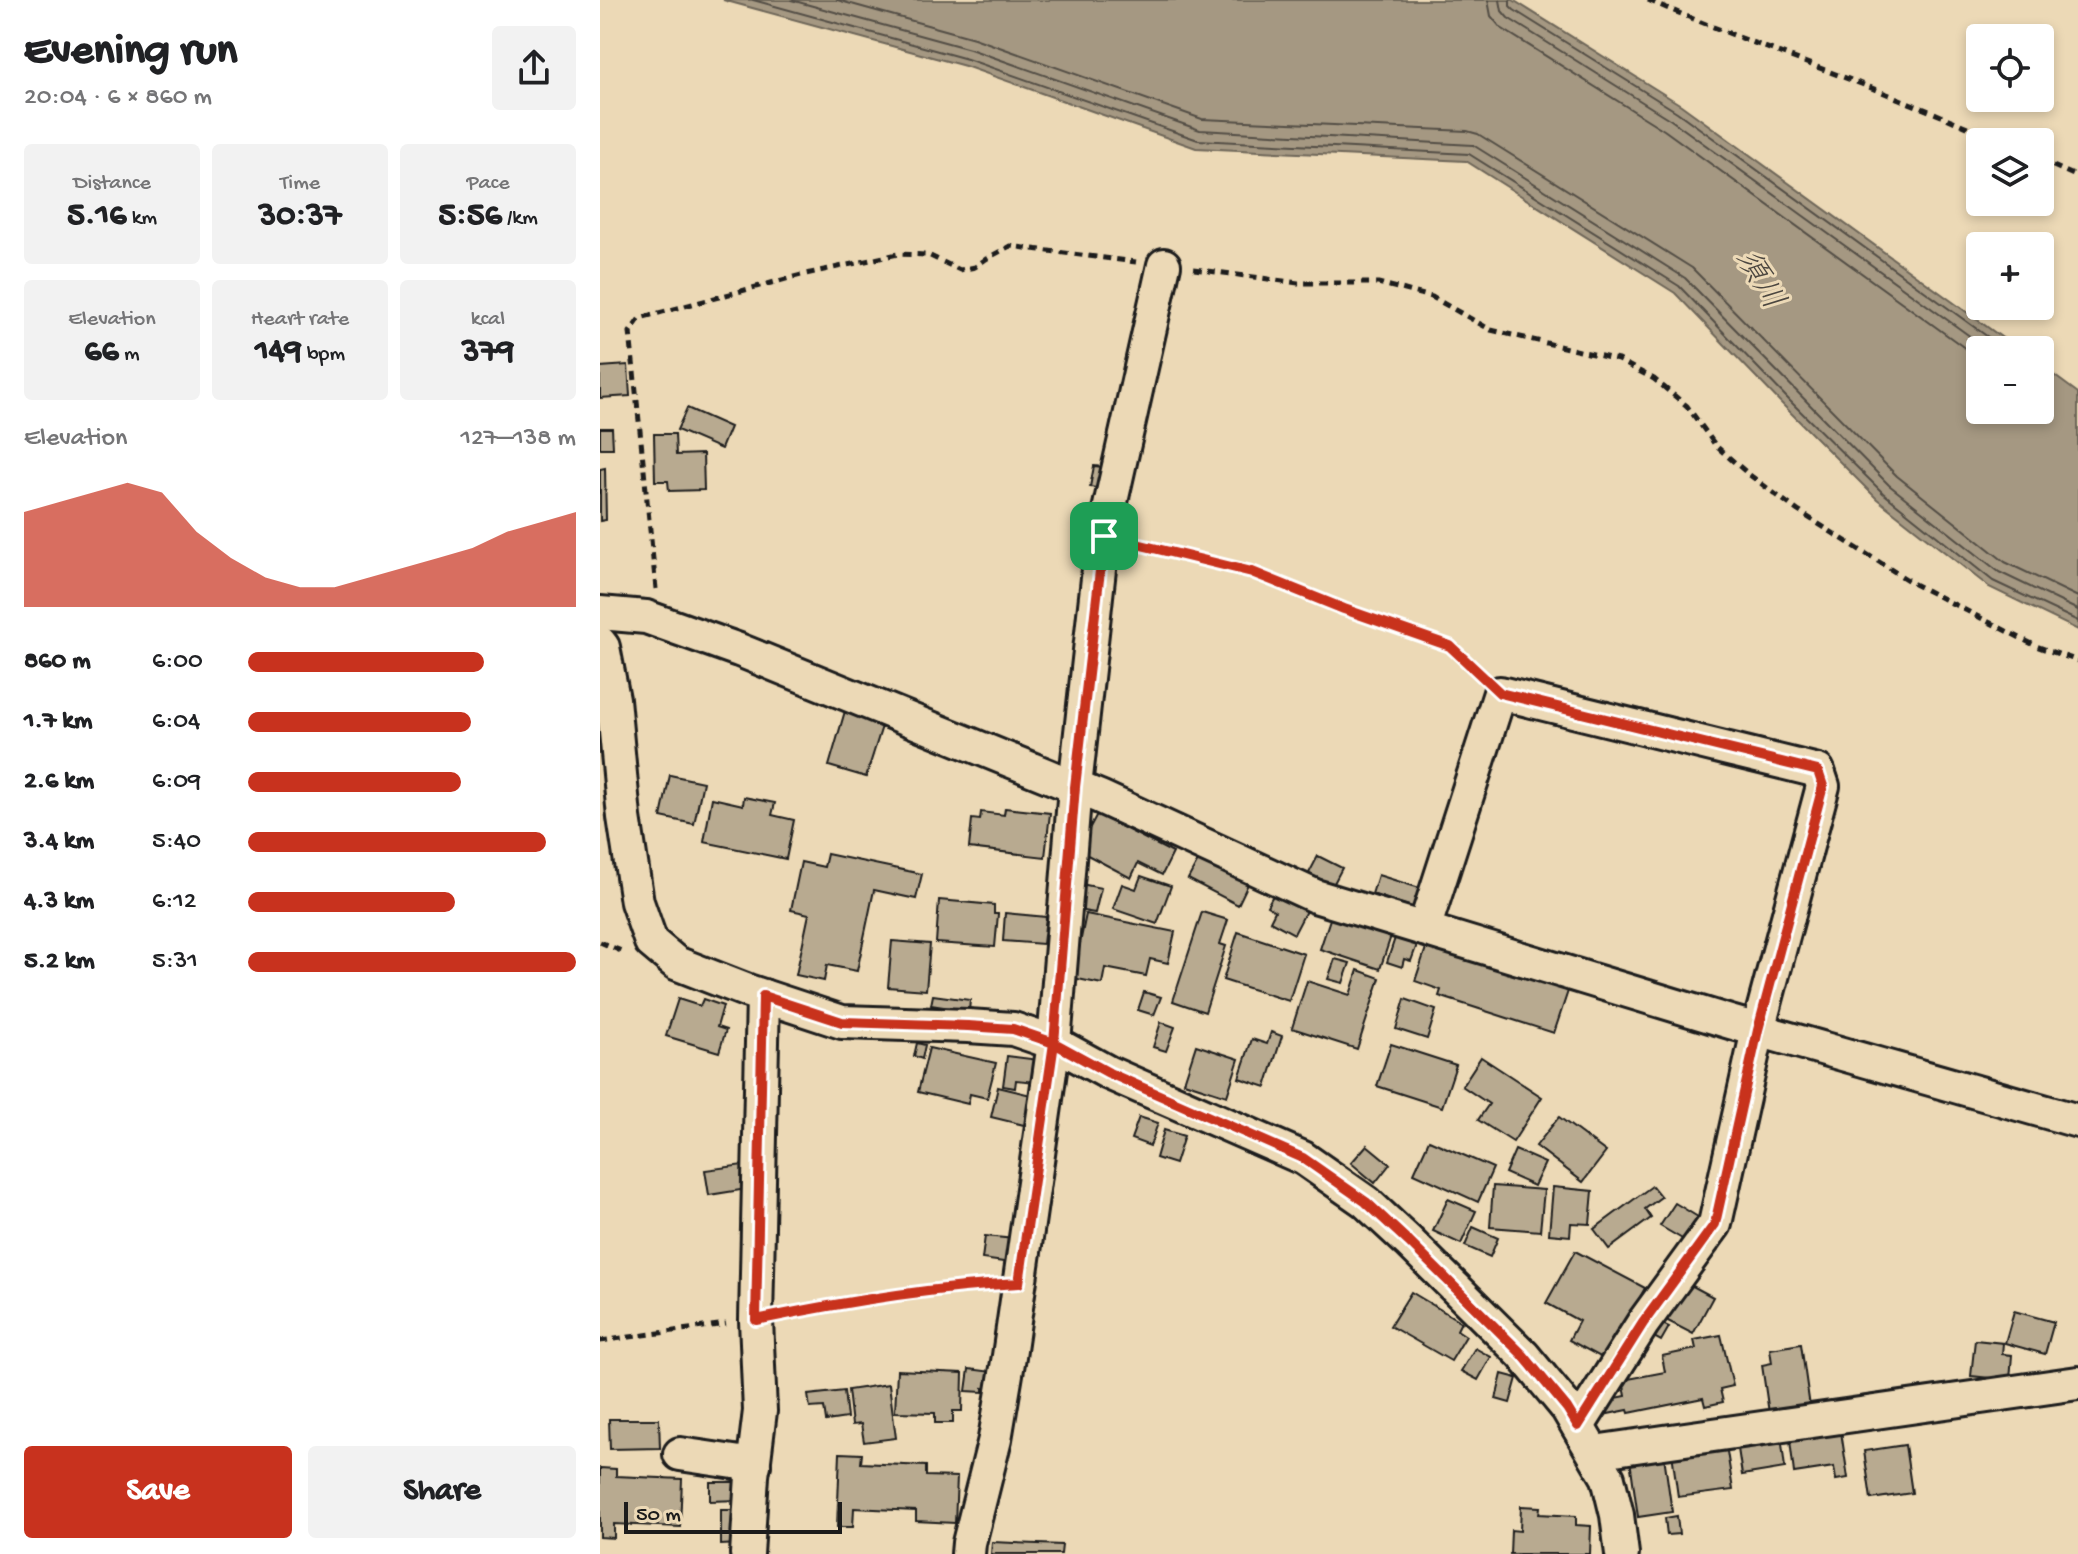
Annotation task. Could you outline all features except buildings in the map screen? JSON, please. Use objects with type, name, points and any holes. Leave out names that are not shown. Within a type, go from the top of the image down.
[{"type":"street","points":[[968,1554],[995,1439],[1054,1043],[1075,787],[1104,536],[1164,265]]},
{"type":"street","points":[[600,613],[646,617],[739,650],[1100,797],[1315,896],[1758,1030],[2078,1121]]},
{"type":"street","points":[[600,643],[613,699],[624,817],[637,902],[651,942],[676,963],[842,1022],[1013,1029],[1054,1043],[1109,1073],[1303,1158],[1366,1202],[1523,1355],[1567,1408],[1608,1478],[1622,1554]]},
{"type":"street","points":[[1424,929],[1500,693],[1818,771],[1823,786],[1758,1030],[1715,1224],[1643,1323],[1586,1439]]},
{"type":"street","points":[[747,1554],[760,1411],[756,1320],[763,996]]},
{"type":"street","points":[[1586,1439],[2078,1383]]},
{"type":"street","points":[[680,1454],[754,1465]]},
{"type":"path","points":[[1648,0],[1971,128]]},
{"type":"path","points":[[2054,166],[2078,177]]},
{"type":"path","points":[[646,617],[657,594],[630,332],[640,318],[801,275],[898,254],[928,255],[960,270],[975,267],[1010,246],[1298,283],[1378,283],[1432,297],[1491,330],[1618,360],[1654,379],[1687,406],[1716,446],[1798,511],[1914,584],[2036,646],[2078,661]]},
{"type":"path","points":[[1104,536],[1252,572],[1344,609],[1450,646],[1500,693]]},
{"type":"path","points":[[600,1341],[756,1320],[827,1305],[964,1286],[1019,1283]]},
{"type":"water","name":"須川","points":[[723,0],[1513,0],[1681,105],[1966,312],[1966,320],[1978,320],[2000,336],[1966,336],[1966,424],[2054,424],[2054,375],[2078,393],[2078,630],[1989,587],[1877,499],[1675,293],[1466,161],[1196,148],[965,66]]},
{"type":"route","points":[[1104,536],[1075,787],[1054,1043],[1019,1283],[964,1286],[827,1305],[756,1320],[763,996],[842,1022],[1013,1029],[1054,1043],[1109,1073],[1303,1158],[1366,1202],[1409,1242],[1523,1355],[1578,1426],[1643,1323],[1715,1224],[1758,1030],[1823,786],[1818,771],[1500,693],[1450,646],[1344,609],[1252,572],[1104,536]]}]
